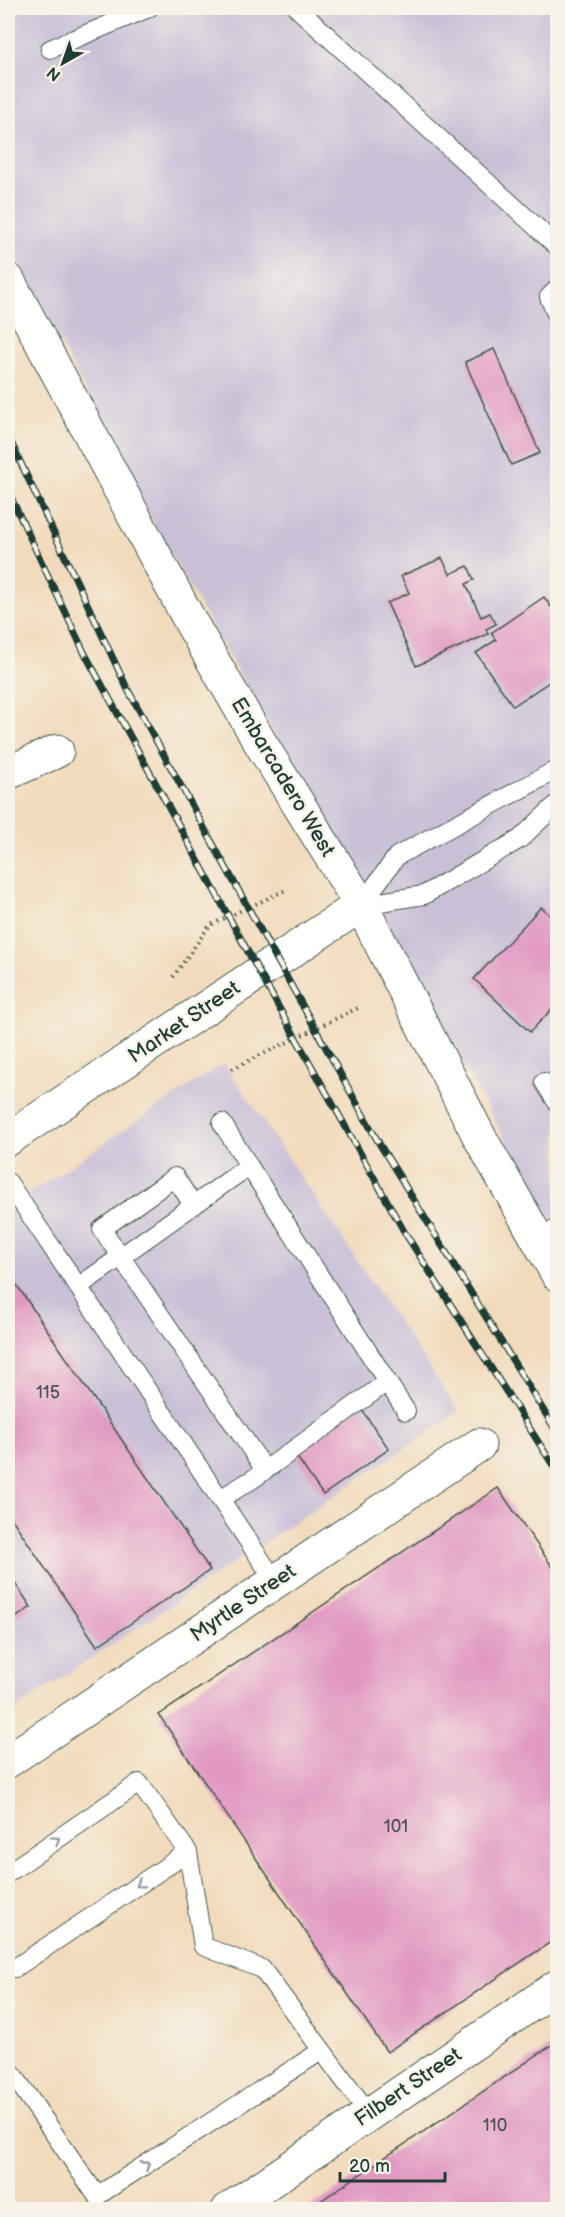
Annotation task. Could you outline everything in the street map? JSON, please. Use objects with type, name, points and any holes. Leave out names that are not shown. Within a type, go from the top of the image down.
[{"type":"street","name":"Embarcadero West","points":[[8,280],[190,621],[261,744],[361,905],[546,1234],[558,1275]]},
{"type":"street","points":[[8,773],[57,752]]},
{"type":"street","name":"Market Street","points":[[8,1139],[361,905]]},
{"type":"street","name":"Myrtle Street","points":[[8,1761],[479,1446]]},
{"type":"street","name":"Filbert Street","points":[[228,2210],[558,1986]]},
{"type":"lane","points":[[50,49],[149,8]]},
{"type":"lane","points":[[297,8],[558,247]]},
{"type":"lane","points":[[558,288],[549,297],[558,318]]},
{"type":"lane","points":[[361,905],[397,856],[558,770]]},
{"type":"lane","points":[[361,905],[424,895],[520,839],[558,803]]},
{"type":"lane","points":[[544,1082],[558,1104]]},
{"type":"lane","points":[[222,1123],[406,1411]]},
{"type":"lane","points":[[78,1287],[249,1166]]},
{"type":"lane","points":[[193,1205],[175,1177],[102,1229],[265,1470]]},
{"type":"lane","points":[[8,1182],[275,1581]]},
{"type":"lane","points":[[220,1499],[265,1470],[387,1382]]},
{"type":"lane","points":[[8,1874],[139,1783],[188,1852],[203,1946],[262,1969],[369,2114]]},
{"type":"lane","points":[[8,1968],[15,1968],[188,1852]]},
{"type":"lane","points":[[8,2065],[97,2196],[321,2051]]},
{"type":"path","points":[[173,977],[210,925],[288,890]]},
{"type":"path","points":[[232,1069],[358,1008]]},
{"type":"shaded area","points":[[8,8],[557,8],[557,1230],[153,523],[8,240]]},
{"type":"shaded area","points":[[224,1063],[459,1412],[8,1714],[8,1208]]},
{"type":"building","points":[[494,349],[540,453],[511,465],[465,362]]},
{"type":"building","points":[[442,558],[450,574],[468,566],[474,580],[466,584],[481,617],[490,613],[496,624],[486,629],[488,634],[416,666],[387,603],[409,593],[401,576]]},
{"type":"building","points":[[544,597],[558,616],[558,676],[513,706],[476,653],[496,640],[491,633]]},
{"type":"building","points":[[541,907],[558,923],[558,1012],[553,1008],[530,1032],[474,979]]},
{"type":"building","points":[[8,1272],[210,1570],[97,1646],[8,1513]]},
{"type":"building","points":[[360,1407],[389,1449],[323,1495],[294,1453]]},
{"type":"building","points":[[498,1488],[558,1575],[558,1937],[387,2052],[159,1715]]},
{"type":"building","points":[[8,1573],[31,1607],[8,1623]]},
{"type":"building","points":[[558,2041],[558,2210],[307,2210]]},
{"type":"railway","points":[[8,436],[127,688],[380,1145],[558,1434]]},
{"type":"railway","points":[[8,491],[84,652],[405,1233],[558,1473]]}]
